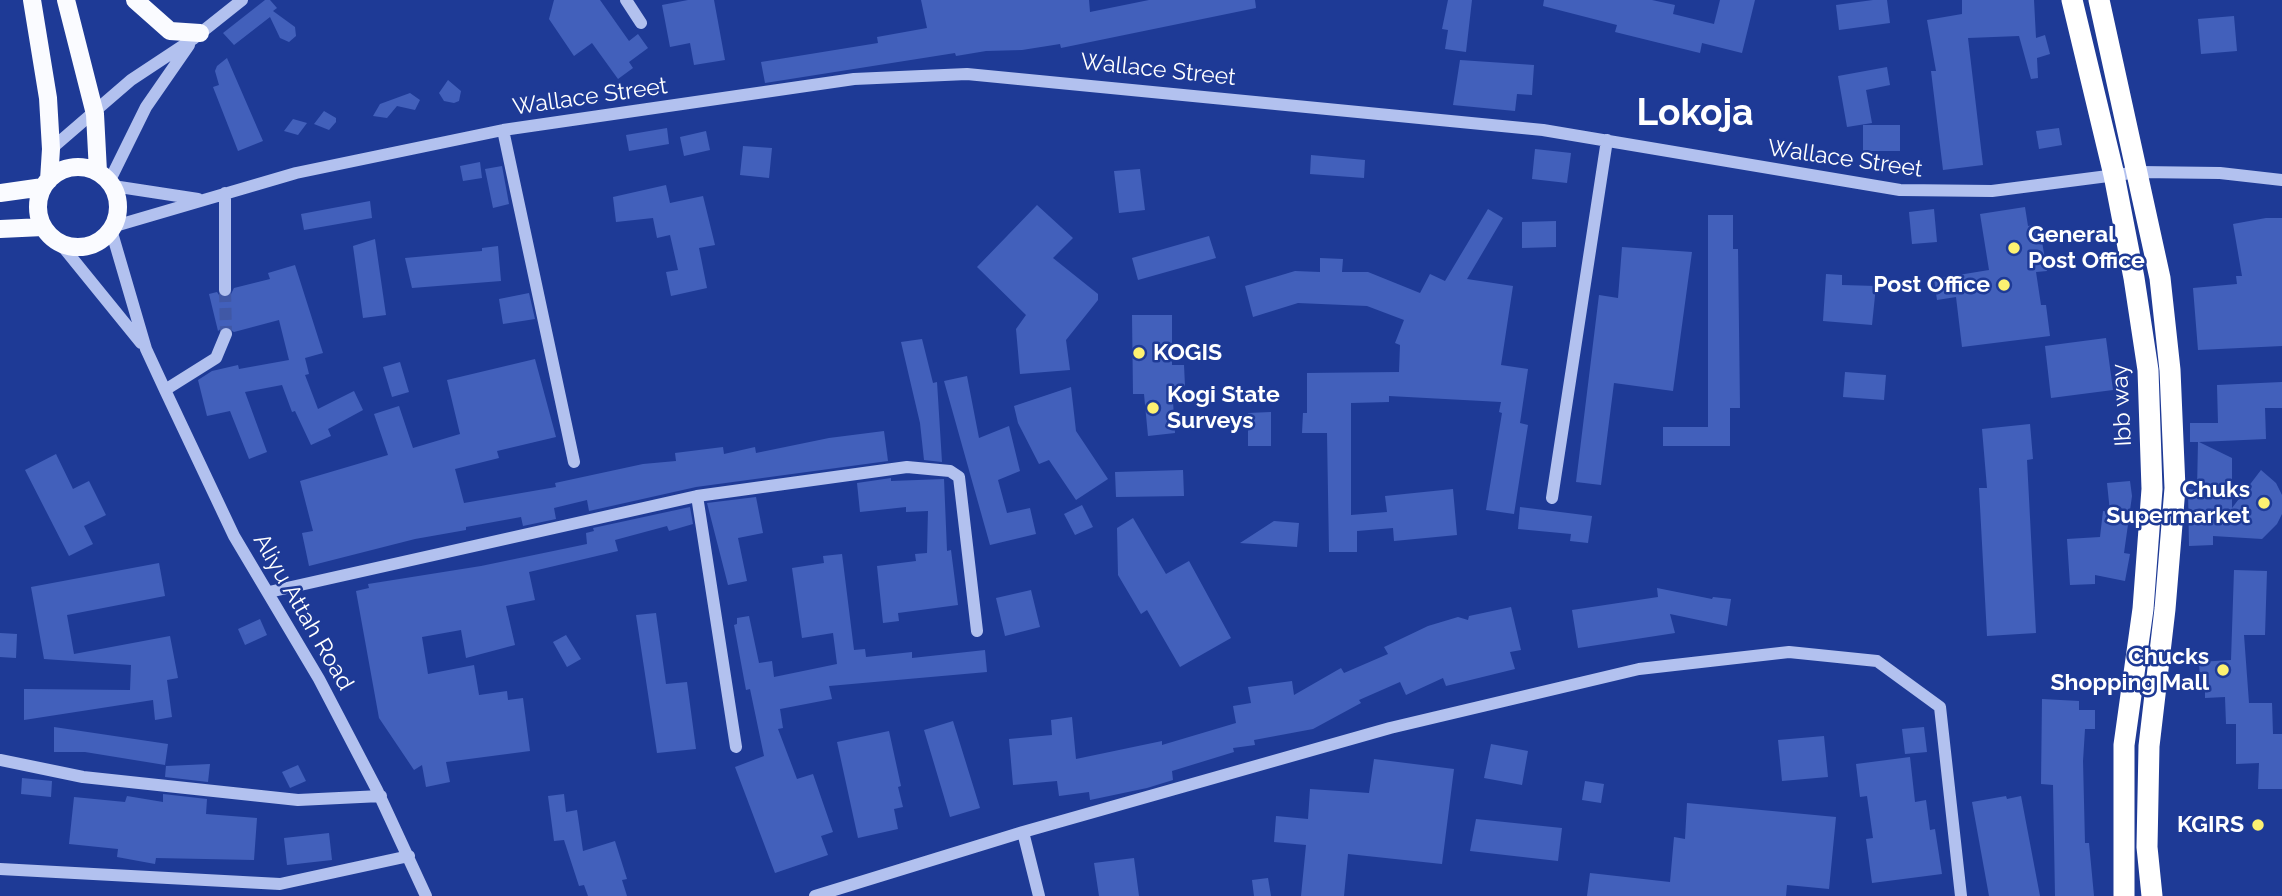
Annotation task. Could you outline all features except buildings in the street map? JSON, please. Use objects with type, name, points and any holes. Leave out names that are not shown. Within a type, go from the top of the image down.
[{"type":"highway","name":"Ibb way","points":[[2072,0],[2113,175],[2134,278],[2148,370],[2152,489],[2143,608],[2124,745],[2124,896]]},
{"type":"highway","points":[[2099,0],[2160,278],[2170,370],[2175,488],[2165,609],[2149,746],[2147,847],[2152,896]]},
{"type":"main road","points":[[32,0],[43,56],[51,149],[46,183],[38,207],[43,228],[59,242],[79,247],[90,245],[113,229],[119,206],[107,180],[95,114],[66,0]]},
{"type":"main road","points":[[135,0],[170,31],[197,36]]},
{"type":"main road","points":[[0,193],[46,183],[57,172],[78,167],[107,180]]},
{"type":"main road","points":[[0,229],[43,228]]},
{"type":"street","points":[[51,149],[95,114],[131,80],[197,36],[242,0]]},
{"type":"street","points":[[626,0],[641,23]]},
{"type":"street","points":[[197,36],[146,107],[107,180],[202,200]]},
{"type":"street","name":"Wallace Street","points":[[113,229],[296,173],[503,130],[854,79],[967,74],[1544,130],[1849,184],[1942,193],[1992,191],[2138,172],[2220,173],[2282,180]]},
{"type":"street","points":[[503,130],[574,462]]},
{"type":"street","points":[[1552,498],[1608,141]]},
{"type":"street","points":[[225,193],[225,290]]},
{"type":"street","points":[[113,229],[146,349]]},
{"type":"street","points":[[59,242],[146,349]]},
{"type":"street","points":[[165,390],[216,358],[226,334]]},
{"type":"street","name":"Aliyu Attah Road","points":[[146,349],[234,536],[269,592],[381,796],[426,896]]},
{"type":"street","points":[[269,592],[697,496],[907,467],[950,471],[959,477],[977,631]]},
{"type":"street","points":[[697,496],[736,747]]},
{"type":"street","points":[[815,896],[1263,763],[1528,694],[1639,669],[1789,652],[1877,661],[1940,708],[1961,896]]},
{"type":"street","points":[[0,760],[83,777],[298,800],[381,796]]},
{"type":"street","points":[[1024,832],[1039,896]]},
{"type":"street","points":[[0,869],[280,884],[409,856]]},
{"type":"tunnel","points":[[225,290],[226,334]]},
{"type":"place","name":"General Post Office","points":[[2014,248]]},
{"type":"place","name":"Post Office","points":[[2004,285]]},
{"type":"place","name":"KOGIS","points":[[1139,353]]},
{"type":"place","name":"Kogi State Surveys","points":[[1153,408]]},
{"type":"place","name":"Chuks Supermarket","points":[[2264,503]]},
{"type":"place","name":"Chucks Shopping Mall","points":[[2223,670]]},
{"type":"place","name":"KGIRS","points":[[2258,825]]},
{"type":"district","name":"Lokoja","points":[[1695,114]]}]
